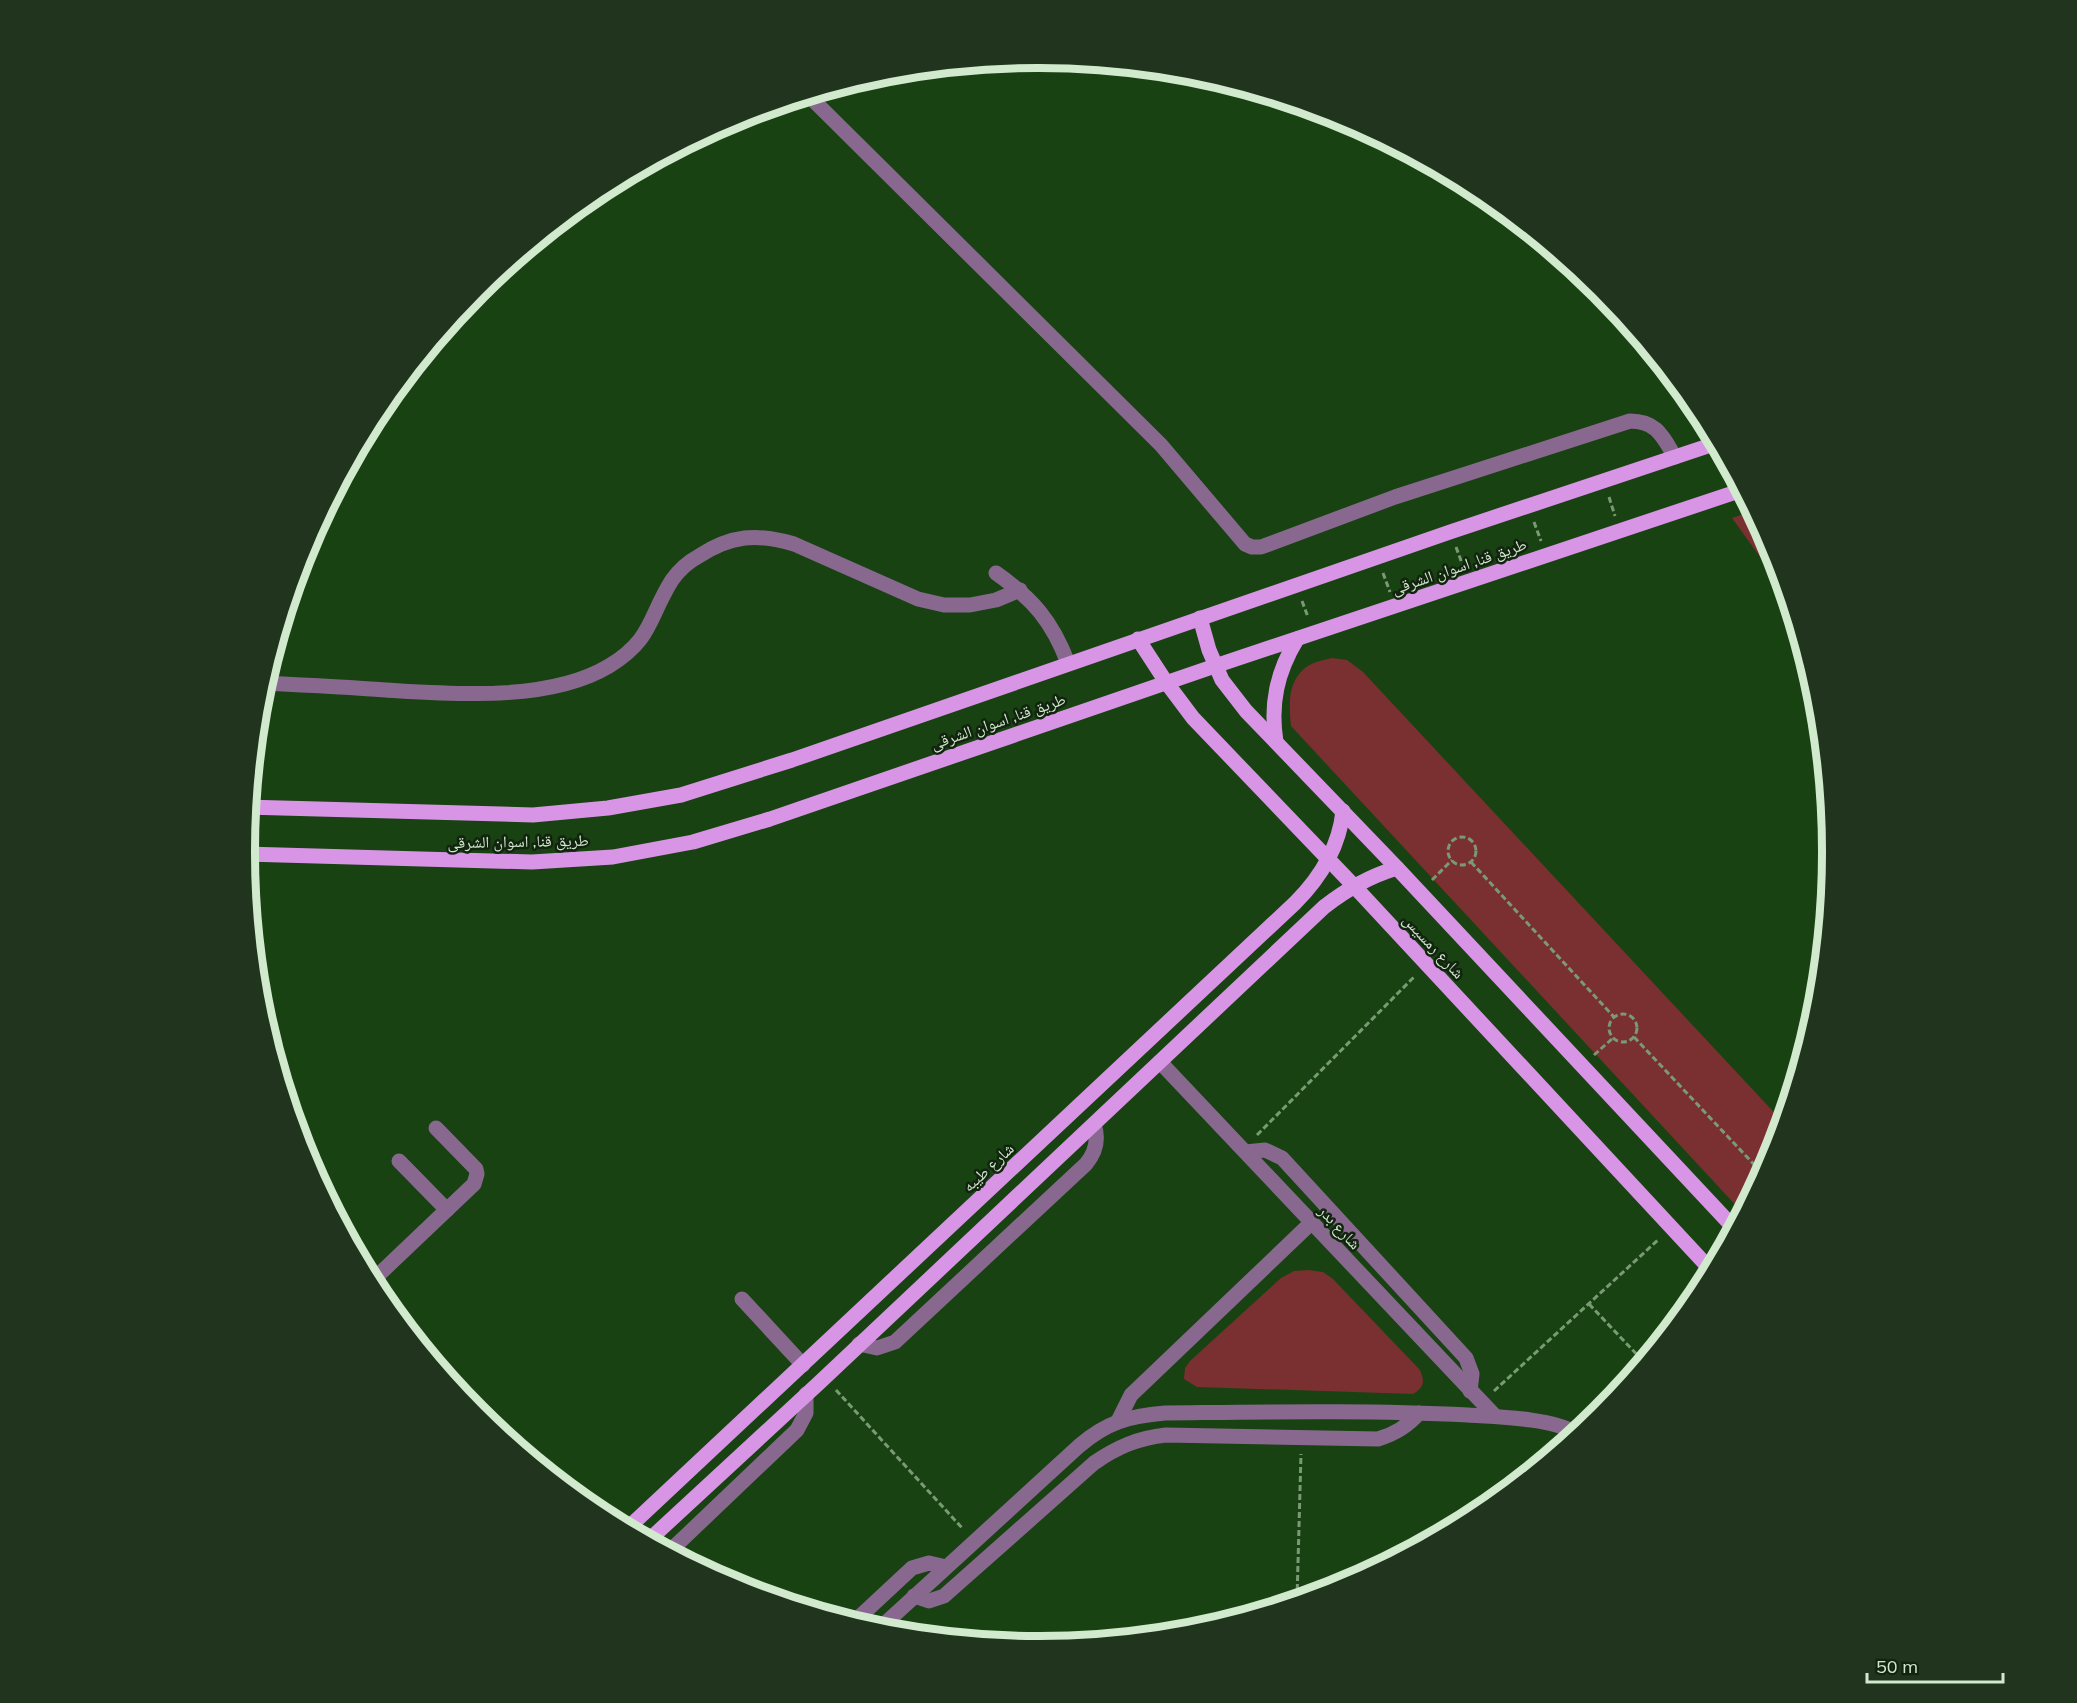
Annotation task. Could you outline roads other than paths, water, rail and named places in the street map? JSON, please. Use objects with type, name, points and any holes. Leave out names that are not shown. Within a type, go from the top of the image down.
[{"type":"main road","name":"طريق قنا, اسوان الشرقى","points":[[256,807],[523,815],[570,813],[643,803],[681,795],[763,770],[1295,585],[1708,446]]},
{"type":"main road","name":"طريق قنا, اسوان الشرقى","points":[[255,854],[532,862],[573,861],[653,851],[732,832],[1166,682],[1735,492]]},
{"type":"main road","name":"شارع رمسيس","points":[[1200,618],[1203,634],[1215,666],[1234,695],[1729,1222]]},
{"type":"main road","name":"شارع رمسيس","points":[[1138,639],[1166,682],[1206,732],[1329,859],[1705,1263]]},
{"type":"main road","points":[[1276,742],[1273,724],[1276,688],[1281,671],[1297,639]]},
{"type":"main road","name":"شارع طيبه","points":[[634,1522],[1295,903],[1319,876],[1329,859],[1338,836],[1343,811]]},
{"type":"main road","points":[[655,1535],[1324,907],[1354,886],[1375,875],[1397,868]]},
{"type":"main road","points":[[803,1365],[822,1380]]},
{"type":"street","points":[[814,101],[1161,445],[1245,544],[1252,547],[1261,547],[1395,497],[1630,421],[1650,424],[1659,431],[1675,457]]},
{"type":"street","points":[[274,683],[447,694],[510,691],[565,684],[608,667],[638,644],[647,631],[673,578],[683,567],[712,547],[732,540],[753,537],[774,538],[794,544],[918,599],[944,605],[988,602],[1020,590]]},
{"type":"street","points":[[996,573],[1020,590],[1050,623],[1068,663]]},
{"type":"street","name":"شارع بدر","points":[[1160,1062],[1495,1416]]},
{"type":"street","points":[[859,1344],[877,1348],[895,1342],[1042,1205],[1090,1159],[1097,1138],[1094,1124]]},
{"type":"street","points":[[379,1274],[474,1184],[477,1174],[472,1165],[436,1128]]},
{"type":"street","points":[[1244,1150],[1258,1149],[1282,1158],[1466,1358],[1472,1374],[1470,1391]]},
{"type":"street","points":[[399,1161],[447,1210]]},
{"type":"street","points":[[888,1620],[1079,1446],[1111,1424],[1131,1395],[1311,1223]]},
{"type":"street","points":[[741,1299],[803,1365]]},
{"type":"street","points":[[675,1546],[797,1430],[806,1413],[806,1394]]},
{"type":"street","points":[[1111,1424],[1165,1413],[1375,1411],[1495,1416],[1547,1423],[1568,1429]]},
{"type":"street","points":[[915,1596],[929,1601],[944,1596],[1094,1463],[1132,1441],[1166,1435],[1378,1439],[1396,1432],[1419,1413]]},
{"type":"street","points":[[1111,1424],[1117,1448]]},
{"type":"street","points":[[862,1615],[912,1568],[929,1563],[946,1567]]}]
